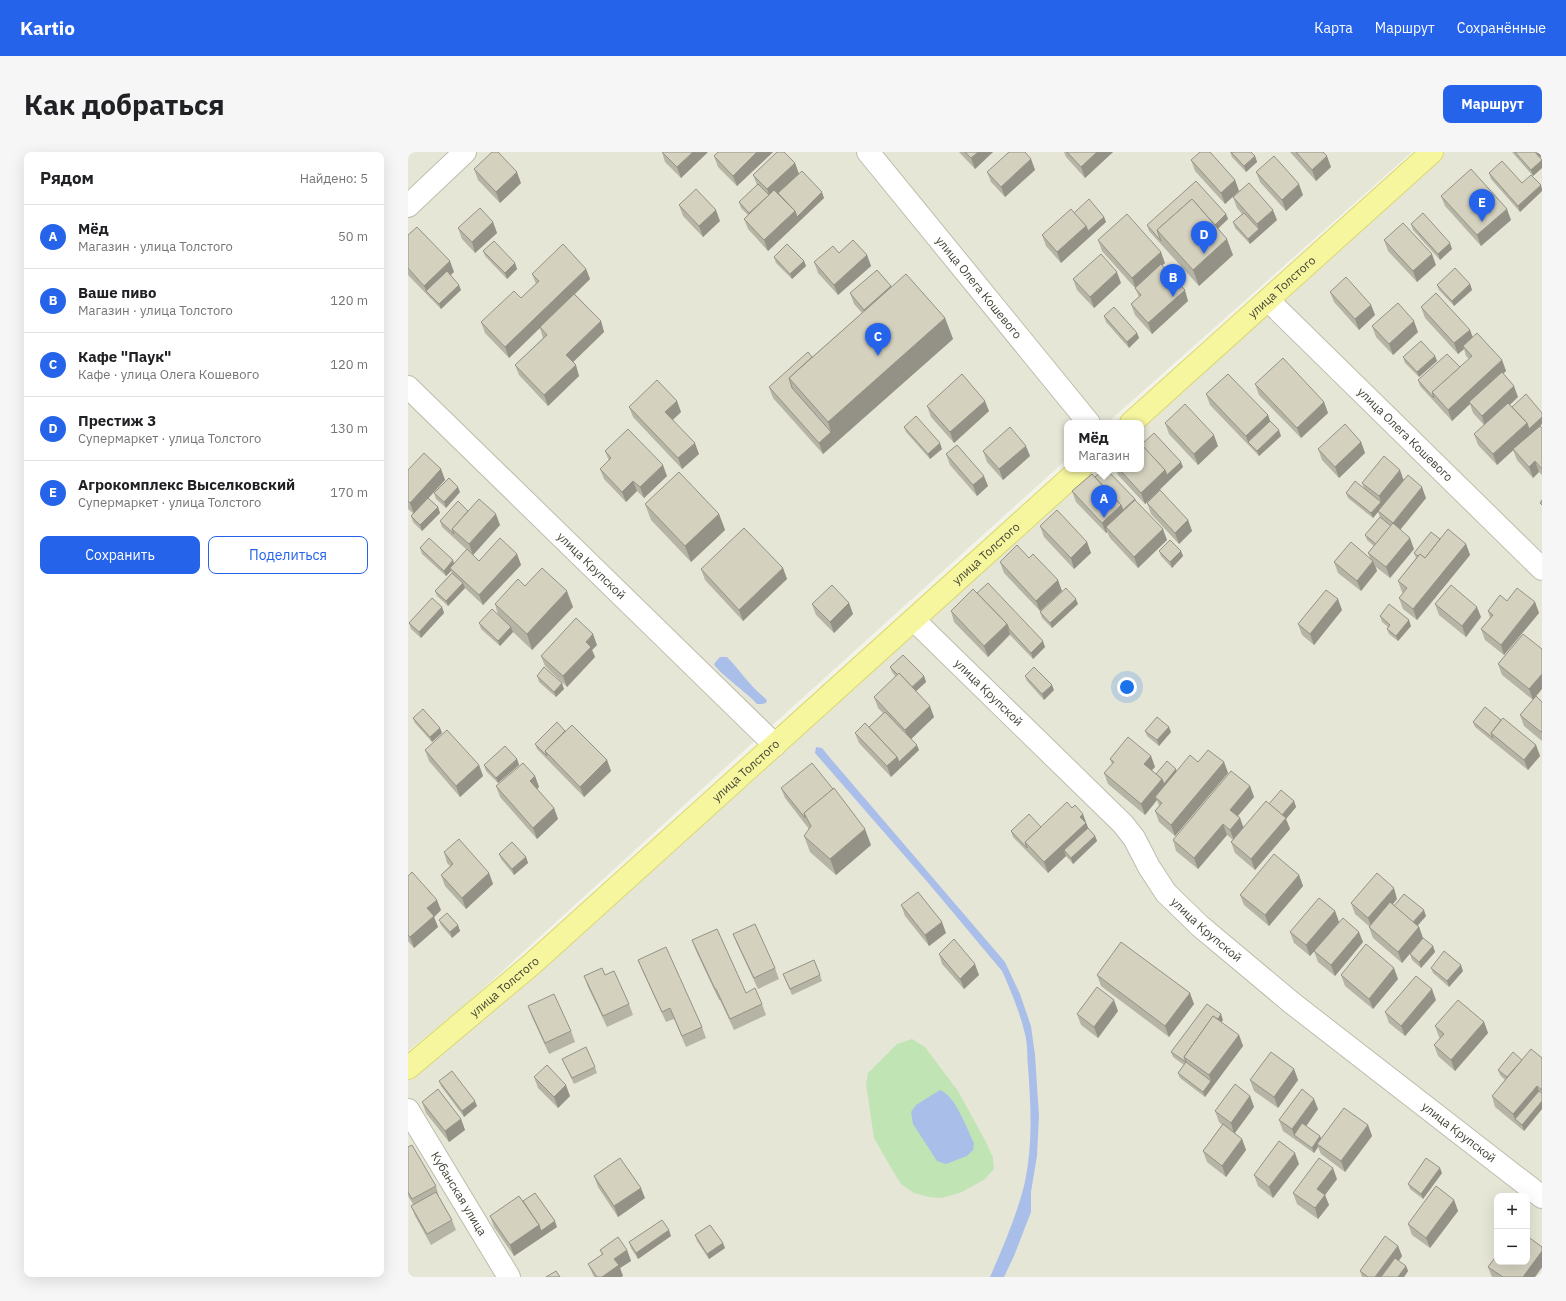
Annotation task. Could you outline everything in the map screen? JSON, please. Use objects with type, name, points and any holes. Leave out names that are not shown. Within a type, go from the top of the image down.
[{"type":"main road","name":"улица Толстого","points":[[1134,420],[1432,152]]},
{"type":"main road","name":"улица Толстого","points":[[408,1068],[532,964],[1077,472]]},
{"type":"street","points":[[408,206],[465,152]]},
{"type":"street","name":"улица Олега Кошевого","points":[[868,152],[1087,420]]},
{"type":"street","name":"улица Олега Кошевого","points":[[1268,300],[1542,569]]},
{"type":"street","name":"улица Крупской","points":[[408,387],[775,745]]},
{"type":"street","name":"улица Крупской","points":[[914,620],[1123,824],[1134,838],[1149,867],[1166,893],[1200,926],[1292,1003],[1542,1197]]},
{"type":"street","name":"Кубанская улица","points":[[408,1110],[509,1277]]},
{"type":"shaded area","points":[[408,152],[1412,152],[1110,420],[1064,420],[1064,462],[465,1005],[408,1051]]},
{"type":"shaded area","points":[[1443,152],[1542,152],[1542,1277],[408,1277],[408,1080],[540,967],[1089,472],[1144,472],[1144,422]]},
{"type":"green space","points":[[912,1039],[925,1047],[958,1091],[986,1142],[993,1158],[994,1169],[985,1179],[962,1192],[942,1198],[929,1197],[914,1193],[901,1184],[874,1138],[866,1084],[868,1073],[897,1044]]},
{"type":"water","points":[[720,657],[727,657],[751,685],[767,700],[766,703],[757,704],[716,668],[714,664]]},
{"type":"water","points":[[816,747],[822,748],[1005,962],[1020,994],[1031,1026],[1035,1055],[1039,1116],[1037,1156],[1031,1192],[1031,1212],[1004,1277],[990,1277],[1009,1232],[1021,1198],[1027,1171],[1030,1142],[1027,1047],[1018,1010],[1002,971],[930,885],[815,753]]},
{"type":"water","points":[[940,1090],[951,1098],[956,1105],[974,1143],[973,1150],[967,1156],[946,1164],[937,1161],[913,1124],[911,1112],[916,1105]]},
{"type":"building","points":[[492,152],[498,152],[517,172],[496,192],[474,169]]},
{"type":"building","points":[[662,152],[693,152],[677,167]]},
{"type":"building","points":[[718,152],[757,152],[733,176],[714,156]]},
{"type":"building","points":[[777,152],[784,152],[795,163],[767,189],[753,175]]},
{"type":"building","points":[[965,152],[978,152],[971,158]]},
{"type":"building","points":[[1009,152],[1025,152],[1031,159],[1001,187],[987,172]]},
{"type":"building","points":[[1067,152],[1097,152],[1081,167]]},
{"type":"building","points":[[1200,152],[1210,152],[1235,180],[1221,193],[1191,160]]},
{"type":"building","points":[[1231,152],[1251,152],[1255,156],[1244,166]]},
{"type":"building","points":[[1296,152],[1323,152],[1327,156],[1312,170]]},
{"type":"building","points":[[1515,152],[1535,152],[1542,160],[1531,170]]},
{"type":"building","points":[[1274,156],[1299,184],[1282,200],[1256,172]]},
{"type":"building","points":[[1502,161],[1522,183],[1531,175],[1541,185],[1518,206],[1489,173]]},
{"type":"building","points":[[1471,169],[1507,209],[1477,235],[1441,196]]},
{"type":"building","points":[[802,171],[822,192],[797,217],[795,211],[778,193]]},
{"type":"building","points":[[1196,181],[1226,214],[1215,225],[1192,199],[1157,230],[1161,241],[1147,225]]},
{"type":"building","points":[[1249,183],[1273,210],[1257,224],[1233,197]]},
{"type":"building","points":[[758,184],[769,195],[749,213],[739,202]]},
{"type":"building","points":[[696,189],[716,210],[699,226],[679,205]]},
{"type":"building","points":[[774,190],[795,211],[764,240],[744,219]]},
{"type":"building","points":[[1089,199],[1104,217],[1088,231],[1086,226],[1074,213]]},
{"type":"building","points":[[1192,199],[1227,239],[1193,270],[1157,230]]},
{"type":"building","points":[[480,208],[493,222],[472,242],[458,228]]},
{"type":"building","points":[[1071,209],[1086,226],[1057,252],[1042,235]]},
{"type":"building","points":[[1244,213],[1259,229],[1248,239],[1233,222]]},
{"type":"building","points":[[1423,213],[1450,243],[1438,254],[1411,224]]},
{"type":"building","points":[[1127,214],[1161,252],[1132,278],[1098,240]]},
{"type":"building","points":[[1403,223],[1432,254],[1413,271],[1384,240]]},
{"type":"building","points":[[417,227],[450,261],[424,286],[408,268],[408,235]]},
{"type":"building","points":[[853,240],[867,255],[834,285],[814,262],[833,246],[839,253]]},
{"type":"building","points":[[494,241],[515,263],[505,273],[483,251]]},
{"type":"building","points":[[563,244],[586,269],[505,347],[481,322],[514,291],[521,298],[539,281],[532,274]]},
{"type":"building","points":[[787,244],[804,261],[790,274],[774,257]]},
{"type":"building","points":[[1101,254],[1117,272],[1090,297],[1073,279]]},
{"type":"building","points":[[1161,264],[1185,290],[1148,323],[1131,304],[1141,295],[1135,288]]},
{"type":"building","points":[[1455,268],[1470,284],[1452,301],[1437,285]]},
{"type":"building","points":[[877,270],[891,286],[864,310],[850,293]]},
{"type":"building","points":[[447,271],[459,285],[439,304],[426,291]]},
{"type":"building","points":[[906,274],[945,318],[828,422],[789,378]]},
{"type":"building","points":[[1346,277],[1371,305],[1355,319],[1330,292]]},
{"type":"building","points":[[1436,293],[1470,330],[1454,343],[1421,307]]},
{"type":"building","points":[[574,294],[601,321],[566,355],[576,365],[544,395],[515,365],[547,335],[540,327]]},
{"type":"building","points":[[1398,303],[1414,321],[1389,344],[1372,326]]},
{"type":"building","points":[[1114,307],[1137,333],[1127,342],[1104,316]]},
{"type":"building","points":[[1477,333],[1502,360],[1448,410],[1432,392],[1472,356],[1463,346]]},
{"type":"building","points":[[1421,341],[1435,356],[1417,372],[1403,357]]},
{"type":"building","points":[[808,352],[812,357],[789,378],[792,388],[831,432],[819,443],[769,387]]},
{"type":"building","points":[[1447,354],[1460,367],[1432,392],[1434,398],[1418,380]]},
{"type":"building","points":[[1283,358],[1324,402],[1297,428],[1255,384]]},
{"type":"building","points":[[1502,372],[1514,386],[1482,416],[1469,402]]},
{"type":"building","points":[[962,374],[985,401],[950,432],[927,406]]},
{"type":"building","points":[[1228,374],[1268,415],[1246,436],[1206,394]]},
{"type":"building","points":[[657,380],[677,401],[665,412],[695,443],[678,458],[629,407]]},
{"type":"building","points":[[1526,394],[1542,413],[1542,417],[1529,429],[1527,423],[1512,407]]},
{"type":"building","points":[[1508,403],[1527,423],[1493,454],[1474,434]]},
{"type":"building","points":[[1185,404],[1214,435],[1194,454],[1165,423]]},
{"type":"building","points":[[916,416],[940,443],[928,454],[904,427]]},
{"type":"building","points":[[1270,421],[1279,430],[1257,451],[1248,442]]},
{"type":"building","points":[[1345,424],[1361,442],[1335,467],[1318,449]]},
{"type":"building","points":[[1540,426],[1542,428],[1542,469],[1535,461],[1529,467],[1513,449]]},
{"type":"building","points":[[1010,427],[1026,446],[999,469],[983,451]]},
{"type":"building","points":[[628,429],[663,465],[640,487],[633,481],[622,492],[600,469],[611,458],[605,451]]},
{"type":"building","points":[[1154,433],[1181,462],[1167,475],[1165,470],[1144,448],[1144,442]]},
{"type":"building","points":[[957,445],[984,476],[973,485],[946,454]]},
{"type":"building","points":[[1144,447],[1165,470],[1141,493],[1122,472],[1144,472]]},
{"type":"building","points":[[424,453],[441,469],[410,503],[408,501],[408,470]]},
{"type":"building","points":[[1384,456],[1400,470],[1379,496],[1362,483]]},
{"type":"building","points":[[679,472],[719,514],[685,546],[645,504]]},
{"type":"building","points":[[1101,472],[1109,472],[1135,499],[1123,510],[1121,505],[1095,477]]},
{"type":"building","points":[[1092,474],[1121,505],[1102,523],[1072,491]]},
{"type":"building","points":[[1408,475],[1422,487],[1393,523],[1378,511]]},
{"type":"building","points":[[449,478],[458,487],[444,502],[434,493]]},
{"type":"building","points":[[1355,481],[1381,502],[1371,513],[1346,493]]},
{"type":"building","points":[[1160,490],[1188,520],[1175,533],[1147,503]]},
{"type":"building","points":[[428,498],[438,507],[420,525],[411,516]]},
{"type":"building","points":[[479,499],[496,514],[469,544],[452,529]]},
{"type":"building","points":[[1135,500],[1163,529],[1134,557],[1106,527]]},
{"type":"building","points":[[458,501],[468,511],[452,529],[454,534],[440,521]]},
{"type":"building","points":[[1057,510],[1087,542],[1071,558],[1040,526]]},
{"type":"building","points":[[1380,517],[1391,526],[1376,544],[1365,535]]},
{"type":"building","points":[[1393,523],[1410,538],[1386,567],[1368,553]]},
{"type":"building","points":[[744,528],[783,568],[739,610],[701,569]]},
{"type":"building","points":[[1448,529],[1466,544],[1413,609],[1399,598],[1407,588],[1398,581],[1420,554],[1425,558]]},
{"type":"building","points":[[1431,532],[1440,539],[1425,558],[1420,554],[1418,556],[1414,553]]},
{"type":"building","points":[[429,538],[453,560],[444,571],[420,548]]},
{"type":"building","points":[[500,538],[517,554],[479,595],[450,568],[467,549],[479,561]]},
{"type":"building","points":[[1170,540],[1181,551],[1170,562],[1159,551]]},
{"type":"building","points":[[1351,542],[1373,561],[1357,581],[1334,562]]},
{"type":"building","points":[[1017,545],[1029,558],[1033,554],[1058,580],[1036,601],[1000,562]]},
{"type":"building","points":[[542,568],[567,591],[527,634],[495,604],[518,579],[525,586]]},
{"type":"building","points":[[452,573],[463,583],[446,601],[435,591]]},
{"type":"building","points":[[988,583],[1043,641],[1031,653],[1009,629],[1007,624],[977,593]]},
{"type":"building","points":[[832,585],[849,603],[830,622],[812,604]]},
{"type":"building","points":[[1451,585],[1477,607],[1462,626],[1435,604]]},
{"type":"building","points":[[1066,588],[1076,599],[1050,623],[1040,612]]},
{"type":"building","points":[[1517,588],[1535,602],[1501,645],[1481,629],[1493,615],[1488,611],[1500,595],[1507,601]]},
{"type":"building","points":[[973,589],[1007,624],[984,646],[951,611]]},
{"type":"building","points":[[1326,590],[1338,599],[1310,634],[1298,624]]},
{"type":"building","points":[[432,598],[442,607],[419,632],[409,623]]},
{"type":"building","points":[[1389,604],[1409,620],[1396,636],[1387,629],[1390,625],[1380,616]]},
{"type":"building","points":[[492,609],[511,627],[498,641],[479,623]]},
{"type":"building","points":[[576,618],[593,634],[586,642],[591,647],[563,676],[541,656]]},
{"type":"building","points":[[1523,634],[1542,649],[1542,674],[1529,689],[1498,664]]},
{"type":"building","points":[[903,655],[924,676],[912,687],[899,673],[898,675],[890,667]]},
{"type":"building","points":[[544,667],[562,683],[554,692],[537,676]]},
{"type":"building","points":[[1034,667],[1052,685],[1042,694],[1025,676]]},
{"type":"building","points":[[899,673],[930,706],[905,730],[874,697]]},
{"type":"building","points":[[1536,696],[1542,702],[1541,732],[1520,715]]},
{"type":"building","points":[[1485,707],[1501,720],[1491,733],[1493,738],[1473,722]]},
{"type":"building","points":[[423,709],[440,728],[430,737],[413,718]]},
{"type":"building","points":[[885,712],[917,745],[899,762],[897,757],[869,727]]},
{"type":"building","points":[[1157,717],[1169,727],[1157,740],[1145,731]]},
{"type":"building","points":[[1503,718],[1536,745],[1524,760],[1491,733]]},
{"type":"building","points":[[557,722],[565,731],[545,751],[547,756],[535,744]]},
{"type":"building","points":[[865,723],[897,757],[887,766],[855,733]]},
{"type":"building","points":[[572,725],[607,760],[580,787],[545,751]]},
{"type":"building","points":[[447,730],[479,765],[456,786],[425,750]]},
{"type":"building","points":[[1128,737],[1151,756],[1144,764],[1162,779],[1141,804],[1104,773],[1114,762],[1110,759]]},
{"type":"building","points":[[505,746],[517,759],[496,778],[484,765]]},
{"type":"building","points":[[1208,750],[1224,762],[1171,825],[1155,811],[1162,803],[1155,797],[1190,755],[1198,762]]},
{"type":"building","points":[[1167,761],[1176,769],[1164,784],[1162,779],[1156,774]]},
{"type":"building","points":[[523,763],[535,776],[530,781],[554,808],[533,828],[496,786]]},
{"type":"building","points":[[812,763],[833,789],[804,813],[805,818],[781,788]]},
{"type":"building","points":[[1231,771],[1250,786],[1230,810],[1240,818],[1230,830],[1223,824],[1194,858],[1173,840]]},
{"type":"building","points":[[834,788],[865,829],[830,859],[804,836],[811,826],[804,813]]},
{"type":"building","points":[[1281,790],[1294,801],[1282,815],[1269,804]]},
{"type":"building","points":[[1266,801],[1286,818],[1251,859],[1231,842]]},
{"type":"building","points":[[1067,802],[1072,808],[1075,805],[1083,814],[1080,817],[1086,823],[1044,862],[1025,842]]},
{"type":"building","points":[[1029,814],[1041,827],[1025,842],[1027,848],[1011,831]]},
{"type":"building","points":[[1088,828],[1095,836],[1071,858],[1064,850]]},
{"type":"building","points":[[459,839],[489,873],[462,898],[441,875],[453,864],[444,852]]},
{"type":"building","points":[[512,842],[526,857],[512,869],[499,854]]},
{"type":"building","points":[[1274,854],[1299,875],[1265,915],[1240,895]]},
{"type":"building","points":[[412,872],[437,900],[427,908],[434,916],[410,937],[408,935],[408,876]]},
{"type":"building","points":[[1377,873],[1394,888],[1368,918],[1351,903]]},
{"type":"building","points":[[918,892],[942,922],[925,935],[901,905]]},
{"type":"building","points":[[1404,894],[1424,910],[1413,922],[1394,906]]},
{"type":"building","points":[[1319,898],[1335,911],[1306,945],[1290,932]]},
{"type":"building","points":[[1390,902],[1419,927],[1398,952],[1369,927]]},
{"type":"building","points":[[447,913],[458,925],[450,932],[439,920]]},
{"type":"building","points":[[1343,918],[1359,932],[1331,965],[1314,951]]},
{"type":"building","points":[[755,924],[775,968],[754,978],[733,934]]},
{"type":"building","points":[[717,929],[746,993],[755,988],[762,1004],[730,1019],[692,940]]},
{"type":"building","points":[[1423,938],[1433,946],[1419,962],[1410,954]]},
{"type":"building","points":[[954,939],[975,964],[960,979],[939,954]]},
{"type":"building","points":[[1121,942],[1190,993],[1165,1026],[1097,975]]},
{"type":"building","points":[[1366,944],[1394,968],[1369,999],[1341,975]]},
{"type":"building","points":[[666,947],[702,1027],[682,1036],[670,1008],[662,1012],[638,960]]},
{"type":"building","points":[[1444,951],[1461,965],[1447,981],[1431,968]]},
{"type":"building","points":[[814,960],[820,975],[790,989],[783,974]]},
{"type":"building","points":[[602,968],[605,975],[614,971],[629,1004],[603,1016],[584,976]]},
{"type":"building","points":[[1416,976],[1432,989],[1401,1026],[1385,1012]]},
{"type":"building","points":[[1097,987],[1114,1000],[1094,1027],[1077,1014]]},
{"type":"building","points":[[554,994],[571,1031],[545,1043],[528,1006]]},
{"type":"building","points":[[1458,1000],[1484,1022],[1451,1060],[1434,1045],[1444,1034],[1435,1026]]},
{"type":"building","points":[[1207,1004],[1221,1014],[1218,1019],[1213,1016],[1184,1057],[1186,1062],[1171,1052]]},
{"type":"building","points":[[1213,1016],[1239,1035],[1209,1075],[1184,1057]]},
{"type":"building","points":[[586,1047],[595,1067],[572,1078],[562,1059]]},
{"type":"building","points":[[1531,1049],[1542,1058],[1542,1090],[1537,1086],[1513,1114],[1492,1096]]},
{"type":"building","points":[[1271,1052],[1294,1069],[1274,1097],[1250,1080]]},
{"type":"building","points":[[1513,1052],[1522,1060],[1507,1077],[1498,1070]]},
{"type":"building","points":[[1186,1062],[1211,1081],[1203,1092],[1178,1073]]},
{"type":"building","points":[[547,1065],[566,1085],[554,1097],[534,1077]]},
{"type":"building","points":[[452,1071],[475,1101],[462,1111],[439,1081]]},
{"type":"building","points":[[1235,1084],[1250,1096],[1231,1123],[1215,1111]]},
{"type":"building","points":[[438,1089],[461,1119],[445,1131],[422,1102]]},
{"type":"building","points":[[1302,1089],[1314,1099],[1292,1129],[1279,1120]]},
{"type":"building","points":[[1539,1091],[1542,1093],[1542,1101],[1522,1125],[1515,1119]]},
{"type":"building","points":[[1344,1108],[1368,1125],[1341,1161],[1317,1144]]},
{"type":"building","points":[[1302,1123],[1320,1136],[1312,1148],[1294,1135]]},
{"type":"building","points":[[1223,1124],[1242,1139],[1222,1166],[1203,1151]]},
{"type":"building","points":[[1279,1141],[1295,1153],[1269,1187],[1254,1175]]},
{"type":"building","points":[[412,1145],[436,1186],[412,1199],[408,1192],[408,1147]]},
{"type":"building","points":[[620,1158],[641,1188],[614,1206],[594,1176]]},
{"type":"building","points":[[1319,1158],[1333,1168],[1317,1189],[1325,1195],[1315,1208],[1293,1193]]},
{"type":"building","points":[[1426,1158],[1440,1168],[1421,1194],[1408,1184]]},
{"type":"building","points":[[1436,1186],[1454,1200],[1426,1238],[1408,1224]]},
{"type":"building","points":[[436,1192],[452,1220],[427,1234],[411,1206]]},
{"type":"building","points":[[535,1193],[555,1221],[541,1231],[539,1225],[523,1201]]},
{"type":"building","points":[[519,1196],[539,1225],[510,1245],[490,1216]]},
{"type":"building","points":[[662,1220],[669,1230],[636,1253],[629,1242]]},
{"type":"building","points":[[710,1225],[723,1243],[707,1254],[695,1235]]},
{"type":"building","points":[[1385,1236],[1398,1246],[1375,1277],[1368,1277],[1360,1271]]},
{"type":"building","points":[[618,1237],[627,1250],[614,1259],[619,1265],[602,1277],[597,1277],[588,1264],[603,1254],[600,1250]]},
{"type":"building","points":[[1530,1238],[1542,1247],[1542,1251],[1523,1277],[1503,1277],[1488,1267],[1494,1259],[1494,1265],[1530,1265]]},
{"type":"building","points":[[1395,1258],[1406,1266],[1398,1277],[1381,1277]]},
{"type":"building","points":[[556,1271],[560,1277],[546,1277]]},
{"type":"place","name":"Агрокомплекс Выселковский","points":[[1482,222]]},
{"type":"place","name":"Престиж 3","points":[[1204,254]]},
{"type":"place","name":"Ваше пиво","points":[[1173,297]]},
{"type":"place","name":"Кафе \"Паук\"","points":[[878,356]]},
{"type":"place","name":"Мёд","points":[[1104,518]]}]
